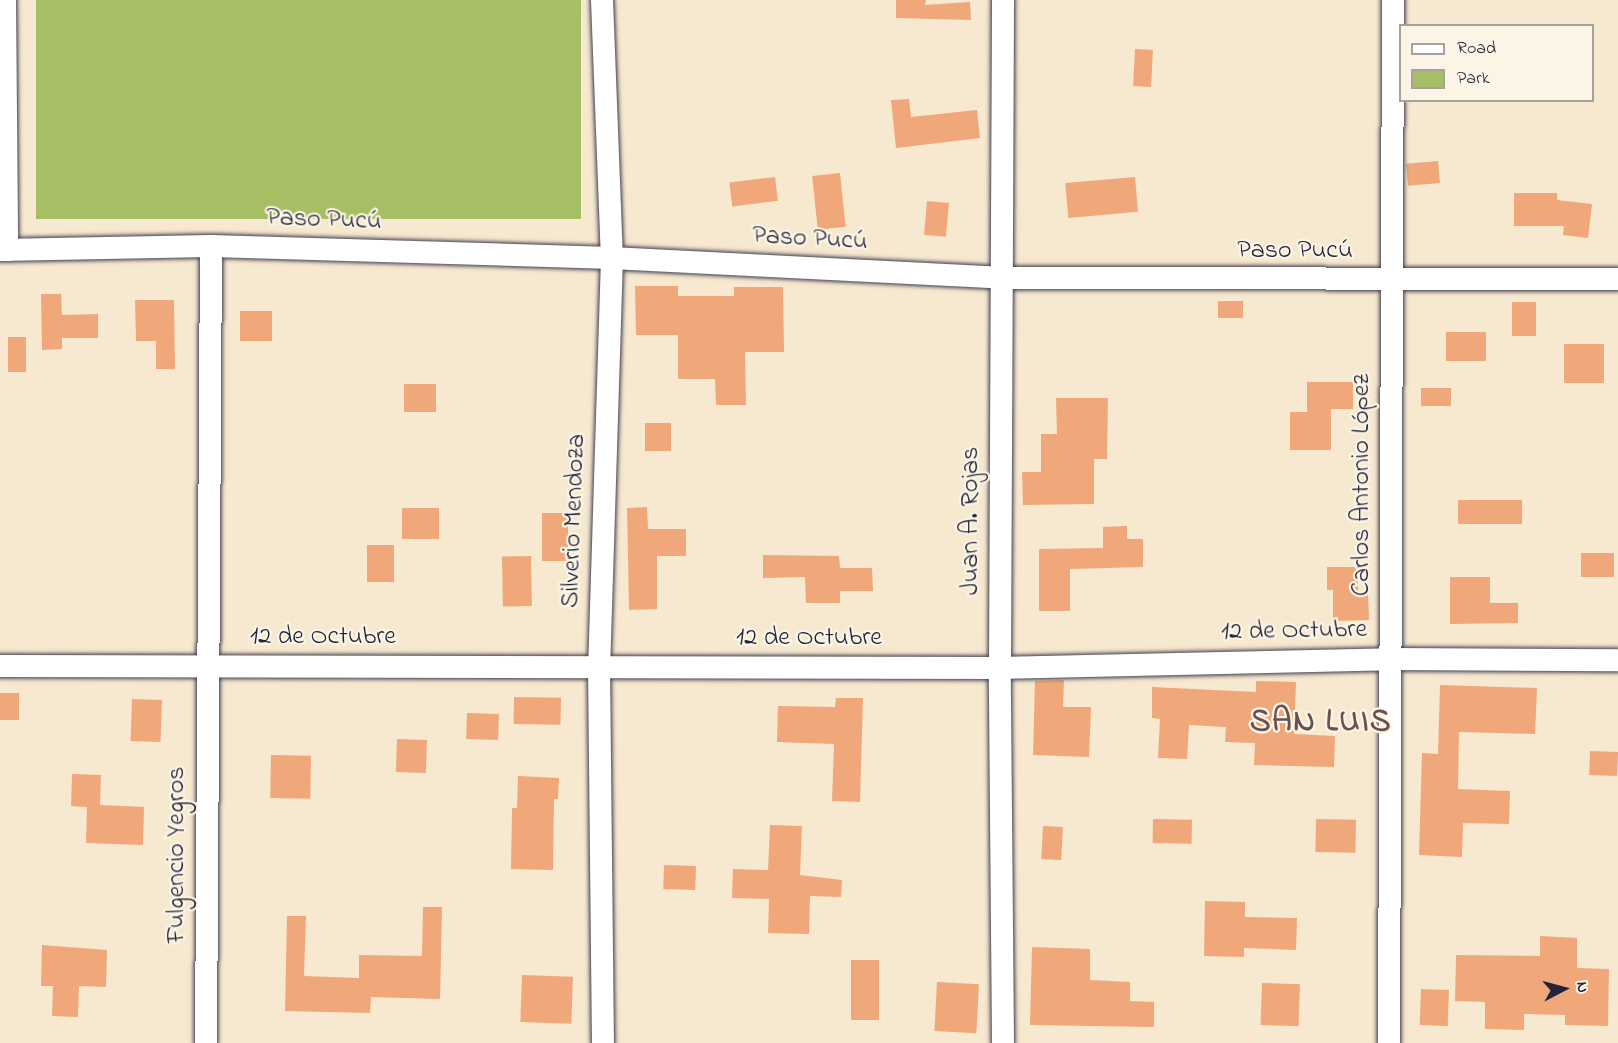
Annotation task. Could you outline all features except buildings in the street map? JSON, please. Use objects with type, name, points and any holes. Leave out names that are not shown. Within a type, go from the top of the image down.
[{"type":"street","points":[[4,250],[5,0]]},
{"type":"street","name":"Silverio Mendoza","points":[[603,0],[612,258],[599,666],[603,1043]]},
{"type":"street","name":"Juan A. Rojas","points":[[1003,0],[1000,668],[1003,1043]]},
{"type":"street","name":"Carlos Antonio López","points":[[1389,1043],[1393,0]]},
{"type":"street","name":"Paso Pucú","points":[[4,250],[211,246],[612,258],[1003,278],[1391,281],[1618,279]]},
{"type":"street","name":"Fulgencio Yegros","points":[[206,1043],[211,246]]},
{"type":"street","name":"12 de Octubre","points":[[0,666],[1000,668],[1391,658],[1618,660]]},
{"type":"green space","points":[[36,0],[581,0],[581,219],[36,219]]},
{"type":"district","name":"SAN LUIS","points":[[1321,723]]}]
